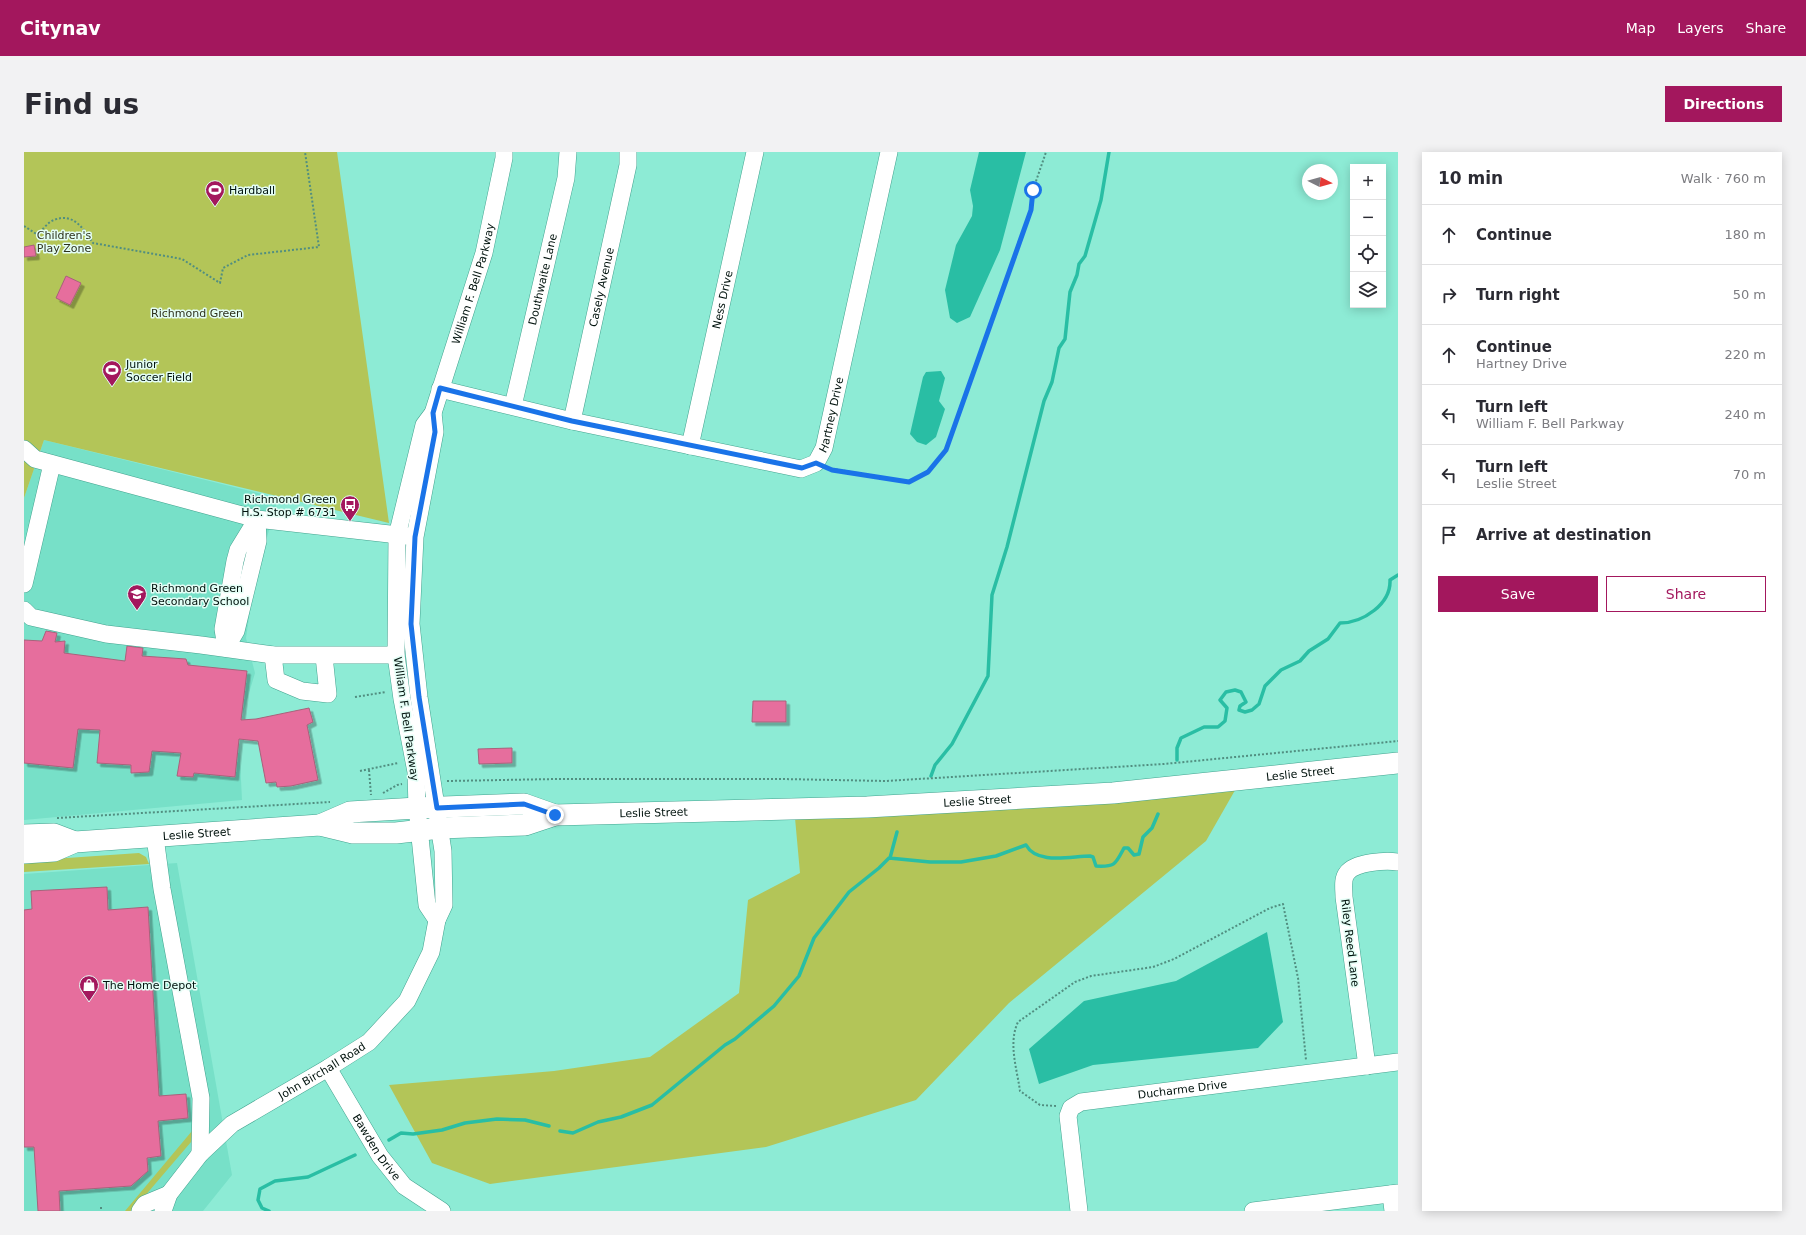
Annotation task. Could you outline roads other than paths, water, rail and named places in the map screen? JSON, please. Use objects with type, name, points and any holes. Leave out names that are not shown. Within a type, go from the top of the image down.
[{"type":"main road","name":"Leslie Street","points":[[320,825],[350,812],[432,815],[525,825],[555,815],[867,807],[1113,793],[1398,763]]},
{"type":"main road","name":"Leslie Street","points":[[24,853],[54,851],[75,842],[320,825],[353,833],[396,833],[419,829],[432,815]]},
{"type":"main road","name":"Leslie Street","points":[[24,835],[54,834],[75,842]]},
{"type":"street","name":"William F. Bell Parkway","points":[[432,815],[416,772],[402,699],[396,655],[397,536],[424,425],[433,413],[484,254],[504,152]]},
{"type":"street","name":"Douthwaite Lane","points":[[513,406],[566,178],[568,152]]},
{"type":"street","name":"Casely Avenue","points":[[572,421],[628,165],[628,152]]},
{"type":"street","name":"Ness Drive","points":[[690,446],[755,152]]},
{"type":"street","name":"Hartney Drive","points":[[440,388],[572,421],[690,446],[802,468],[816,463],[824,448],[889,152]]},
{"type":"street","name":"William F. Bell Parkway","points":[[432,815],[411,624],[415,537],[435,432],[433,413]]},
{"type":"street","points":[[24,449],[35,459],[257,519],[415,537]]},
{"type":"street","points":[[24,584],[52,464]]},
{"type":"street","points":[[226,648],[223,629],[238,550],[257,519]]},
{"type":"street","points":[[24,610],[31,617],[106,634],[273,655],[396,655]]},
{"type":"street","points":[[273,655],[276,680],[302,691],[328,694],[324,656]]},
{"type":"street","name":"John Birchall Road","points":[[163,1211],[169,1194],[200,1154],[232,1124],[328,1068],[369,1042],[407,1001],[431,952],[437,920],[444,905],[443,851],[432,815]]},
{"type":"street","points":[[419,829],[427,905],[437,920]]},
{"type":"street","points":[[155,836],[162,889],[201,1098],[200,1154]]},
{"type":"street","name":"Riley Reed Lane","points":[[1367,1066],[1344,897],[1344,879],[1352,868],[1361,865],[1375,862],[1398,862]]},
{"type":"street","name":"Ducharme Drive","points":[[1079,1211],[1069,1121],[1071,1108],[1081,1102],[1398,1062]]},
{"type":"street","name":"Bawden Drive","points":[[328,1068],[380,1156],[399,1180],[404,1186],[442,1211]]},
{"type":"street","points":[[1262,1210],[1394,1193],[1393,1211]]},
{"type":"street","name":"John Birchall Road","points":[[140,1211],[145,1204],[169,1194]]},
{"type":"waterway","points":[[931,776],[935,765],[952,744],[988,676],[992,595],[1007,547],[1044,401],[1052,382],[1059,348],[1065,339],[1070,292],[1077,275],[1079,264],[1085,256],[1101,200],[1109,152]]},
{"type":"waterway","points":[[1177,760],[1177,748],[1181,738],[1204,727],[1218,727],[1225,721],[1227,708],[1220,700],[1226,692],[1235,690],[1241,692],[1246,702],[1240,706],[1239,710],[1245,712],[1252,710],[1259,704],[1265,686],[1281,670],[1300,661],[1309,651],[1328,639],[1340,623],[1358,620],[1366,616],[1381,604],[1386,597],[1390,580],[1398,575]]},
{"type":"waterway","points":[[560,1131],[573,1133],[598,1122],[621,1117],[652,1105],[725,1045],[735,1039],[774,1006],[799,976],[814,938],[849,892],[889,858],[930,862],[961,862],[996,856],[1026,845],[1031,851],[1038,855],[1055,858],[1090,856],[1093,857],[1096,866],[1107,866],[1114,864],[1124,848],[1128,848],[1134,855],[1139,854],[1143,837],[1152,828],[1158,814]]},
{"type":"waterway","points":[[890,858],[897,832]]},
{"type":"waterway","points":[[389,1140],[401,1133],[413,1134],[442,1130],[465,1123],[497,1119],[525,1120],[549,1126]]},
{"type":"waterway","points":[[269,1211],[262,1208],[258,1200],[260,1189],[275,1181],[308,1177],[355,1155]]},
{"type":"place","name":"Hardball","points":[[215,207]]},
{"type":"place","name":"Junior Soccer Field","points":[[112,387]]},
{"type":"place","name":"Richmond Green H.S. Stop # 6731","points":[[350,522]]},
{"type":"place","name":"Richmond Green Secondary School","points":[[137,611]]},
{"type":"place","name":"The Home Depot","points":[[89,1002]]},
{"type":"park label","name":"Children's Play Zone","points":[[64,241]]},
{"type":"park label","name":"Richmond Green","points":[[197,313]]}]
